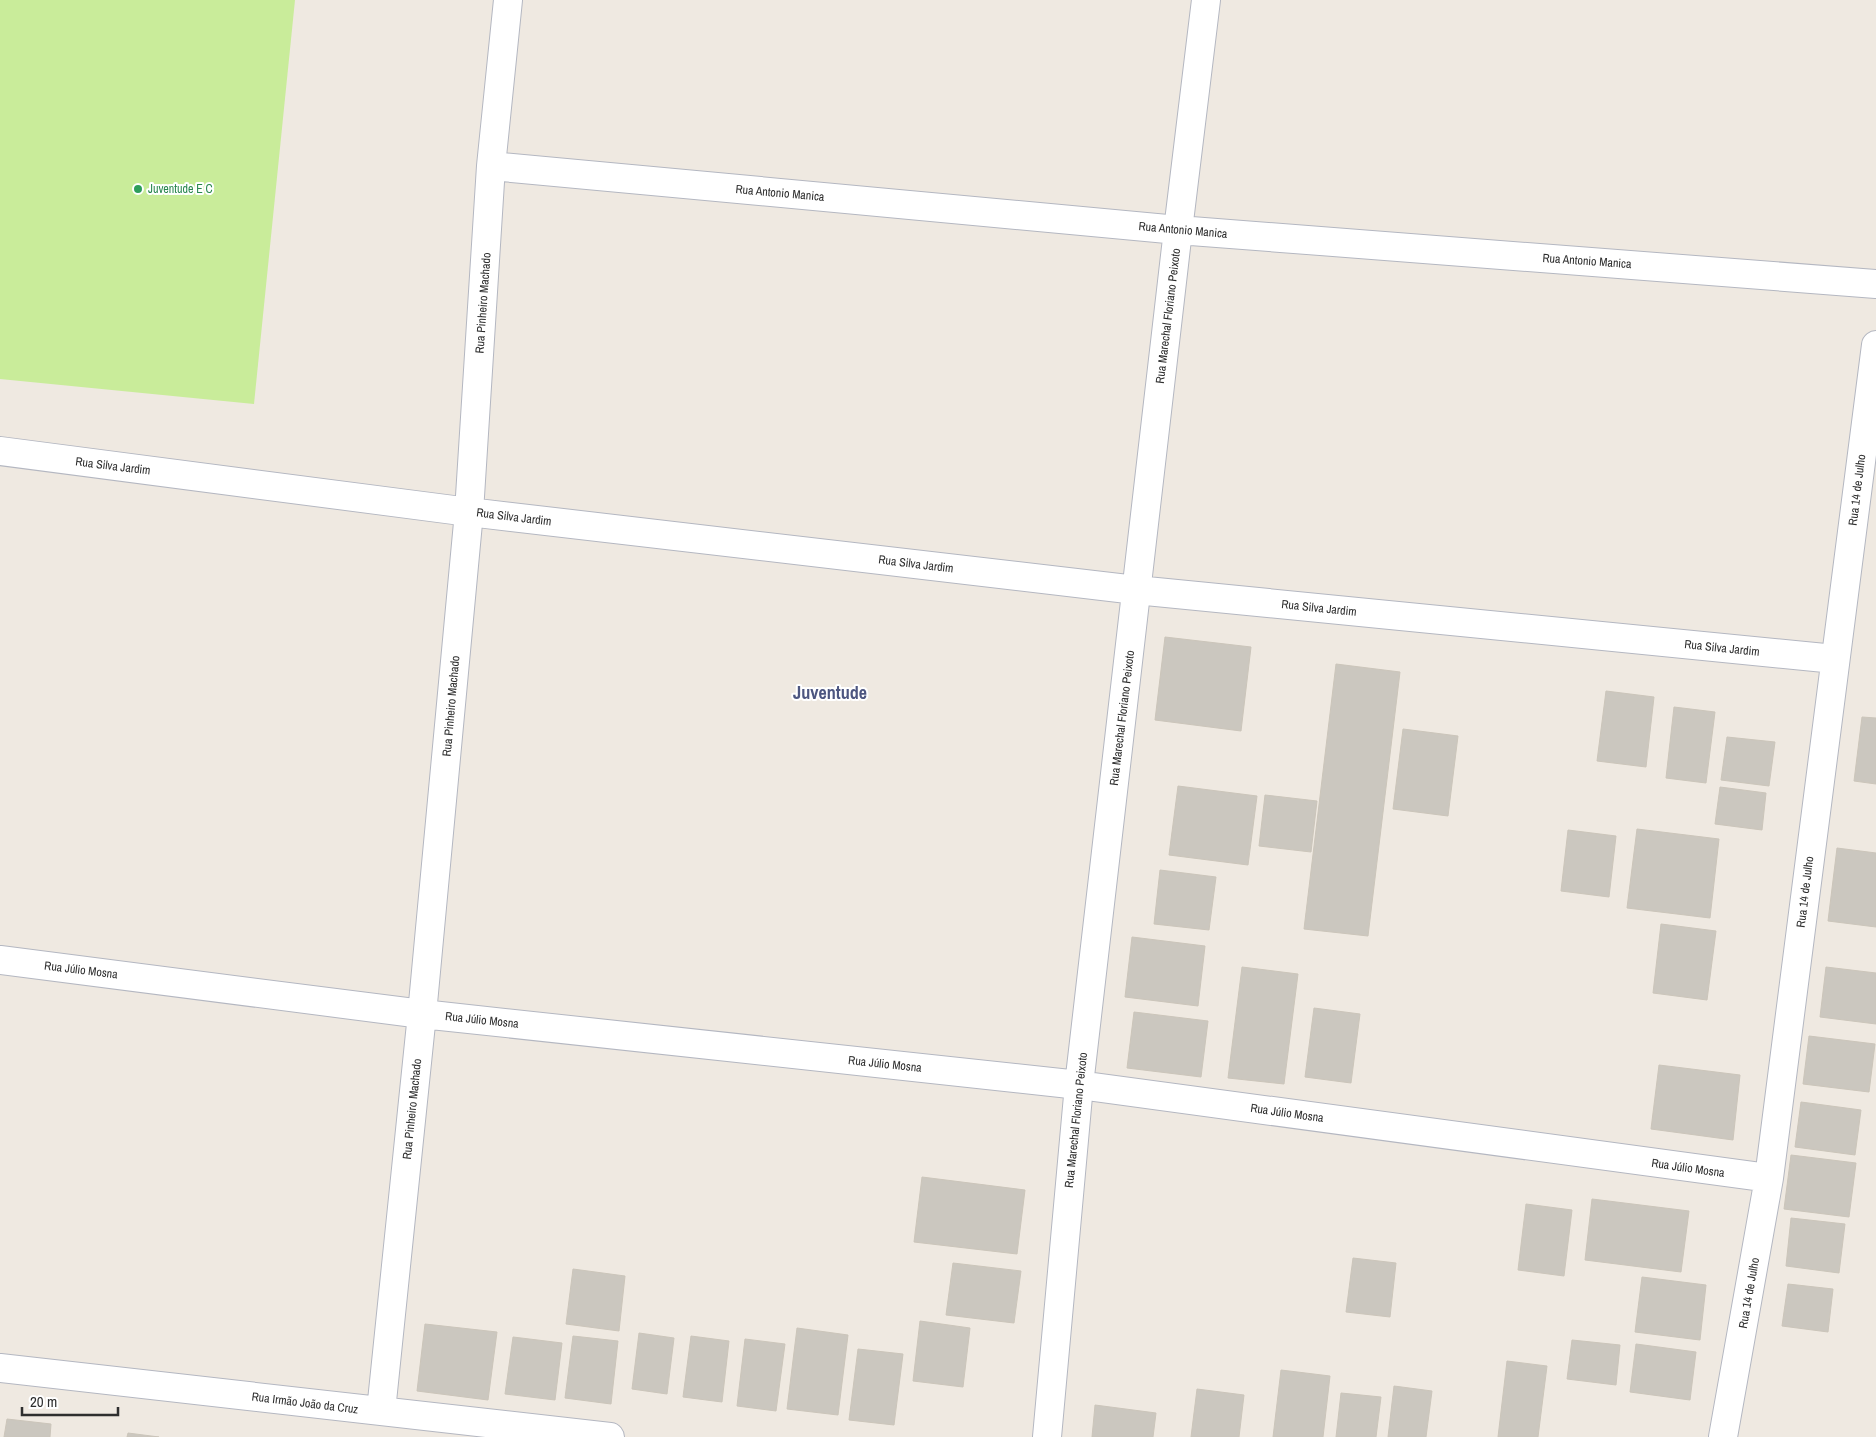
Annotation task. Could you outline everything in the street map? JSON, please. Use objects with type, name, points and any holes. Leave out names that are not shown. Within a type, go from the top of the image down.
[{"type":"street","name":"Rua Pinheiro Machado","points":[[380,1411],[422,1014],[469,512],[492,166],[508,0]]},
{"type":"street","name":"Rua Marechal Floriano Peixoto","points":[[1047,1437],[1079,1085],[1206,0]]},
{"type":"street","name":"Rua Antonio Manica","points":[[492,166],[1178,230],[1876,284]]},
{"type":"street","name":"Rua 14 de Julho","points":[[1724,1437],[1769,1178],[1876,345]]},
{"type":"street","name":"Rua Silva Jardim","points":[[0,451],[469,512],[1136,590],[1835,659]]},
{"type":"street","name":"Rua Júlio Mosna","points":[[0,960],[422,1014],[1079,1085],[1769,1178]]},
{"type":"street","name":"Rua Irmão João da Cruz","points":[[0,1368],[610,1437]]},
{"type":"green space","name":"Juventude E C","points":[[0,0],[295,0],[254,404],[0,379]]},
{"type":"building","points":[[1165,637],[1251,647],[1241,731],[1155,720]]},
{"type":"building","points":[[1336,664],[1400,672],[1368,936],[1304,929]]},
{"type":"building","points":[[1606,691],[1654,697],[1646,767],[1597,761]]},
{"type":"building","points":[[1674,707],[1715,712],[1706,783],[1666,778]]},
{"type":"building","points":[[1862,717],[1876,718],[1876,784],[1854,781]]},
{"type":"building","points":[[1403,729],[1458,736],[1448,816],[1393,809]]},
{"type":"building","points":[[1727,737],[1775,742],[1769,786],[1721,780]]},
{"type":"building","points":[[1178,786],[1257,796],[1248,865],[1169,855]]},
{"type":"building","points":[[1720,787],[1766,793],[1762,830],[1715,824]]},
{"type":"building","points":[[1265,795],[1317,801],[1311,852],[1259,846]]},
{"type":"building","points":[[1637,829],[1719,839],[1710,918],[1627,908]]},
{"type":"building","points":[[1568,830],[1616,836],[1609,897],[1561,891]]},
{"type":"building","points":[[1837,848],[1876,853],[1876,927],[1828,921]]},
{"type":"building","points":[[1160,870],[1216,877],[1209,930],[1154,924]]},
{"type":"building","points":[[1661,924],[1716,931],[1707,1000],[1653,993]]},
{"type":"building","points":[[1132,937],[1205,946],[1198,1006],[1125,997]]},
{"type":"building","points":[[1242,967],[1298,974],[1284,1084],[1228,1078]]},
{"type":"building","points":[[1826,967],[1876,973],[1876,1024],[1820,1017]]},
{"type":"building","points":[[1314,1008],[1360,1014],[1351,1083],[1305,1077]]},
{"type":"building","points":[[1134,1012],[1208,1021],[1201,1077],[1127,1068]]},
{"type":"building","points":[[1809,1036],[1875,1044],[1869,1092],[1803,1084]]},
{"type":"building","points":[[1659,1065],[1740,1075],[1733,1140],[1651,1129]]},
{"type":"building","points":[[1801,1102],[1861,1110],[1855,1155],[1795,1147]]},
{"type":"building","points":[[1791,1155],[1856,1163],[1849,1217],[1784,1209]]},
{"type":"building","points":[[922,1177],[1025,1190],[1017,1254],[914,1242]]},
{"type":"building","points":[[1592,1199],[1689,1211],[1681,1272],[1585,1260]]},
{"type":"building","points":[[1526,1204],[1572,1210],[1564,1276],[1518,1270]]},
{"type":"building","points":[[1791,1218],[1845,1224],[1839,1273],[1786,1266]]},
{"type":"building","points":[[1353,1258],[1396,1263],[1390,1317],[1346,1312]]},
{"type":"building","points":[[953,1263],[1021,1271],[1014,1323],[946,1315]]},
{"type":"building","points":[[573,1269],[625,1276],[619,1331],[566,1324]]},
{"type":"building","points":[[1642,1277],[1706,1285],[1700,1340],[1635,1332]]},
{"type":"building","points":[[1788,1284],[1833,1289],[1828,1332],[1782,1326]]},
{"type":"building","points":[[920,1321],[970,1328],[963,1387],[913,1381]]},
{"type":"building","points":[[425,1324],[497,1332],[488,1400],[417,1391]]},
{"type":"building","points":[[797,1328],[848,1335],[838,1415],[787,1409]]},
{"type":"building","points":[[639,1333],[674,1338],[667,1394],[632,1389]]},
{"type":"building","points":[[573,1336],[618,1341],[611,1404],[565,1398]]},
{"type":"building","points":[[691,1336],[729,1341],[722,1402],[683,1397]]},
{"type":"building","points":[[513,1337],[562,1343],[555,1400],[505,1394]]},
{"type":"building","points":[[745,1339],[785,1344],[776,1411],[737,1406]]},
{"type":"building","points":[[1572,1340],[1620,1345],[1616,1385],[1567,1379]]},
{"type":"building","points":[[1636,1344],[1696,1352],[1690,1400],[1630,1392]]},
{"type":"building","points":[[858,1349],[903,1354],[894,1425],[849,1420]]},
{"type":"building","points":[[1507,1361],[1547,1366],[1538,1437],[1498,1437]]},
{"type":"building","points":[[1281,1370],[1330,1376],[1323,1437],[1273,1437]]},
{"type":"building","points":[[1394,1386],[1432,1391],[1426,1437],[1388,1437]]},
{"type":"building","points":[[1197,1389],[1244,1395],[1239,1437],[1191,1437]]},
{"type":"building","points":[[1341,1393],[1381,1397],[1376,1437],[1336,1437]]},
{"type":"building","points":[[1095,1405],[1156,1413],[1153,1437],[1092,1437]]},
{"type":"building","points":[[7,1419],[51,1424],[50,1437],[4,1437]]},
{"type":"building","points":[[128,1433],[159,1437],[127,1437]]},
{"type":"place","name":"Juventude E C","points":[[138,189]]},
{"type":"district","name":"Juventude","points":[[830,693]]}]
